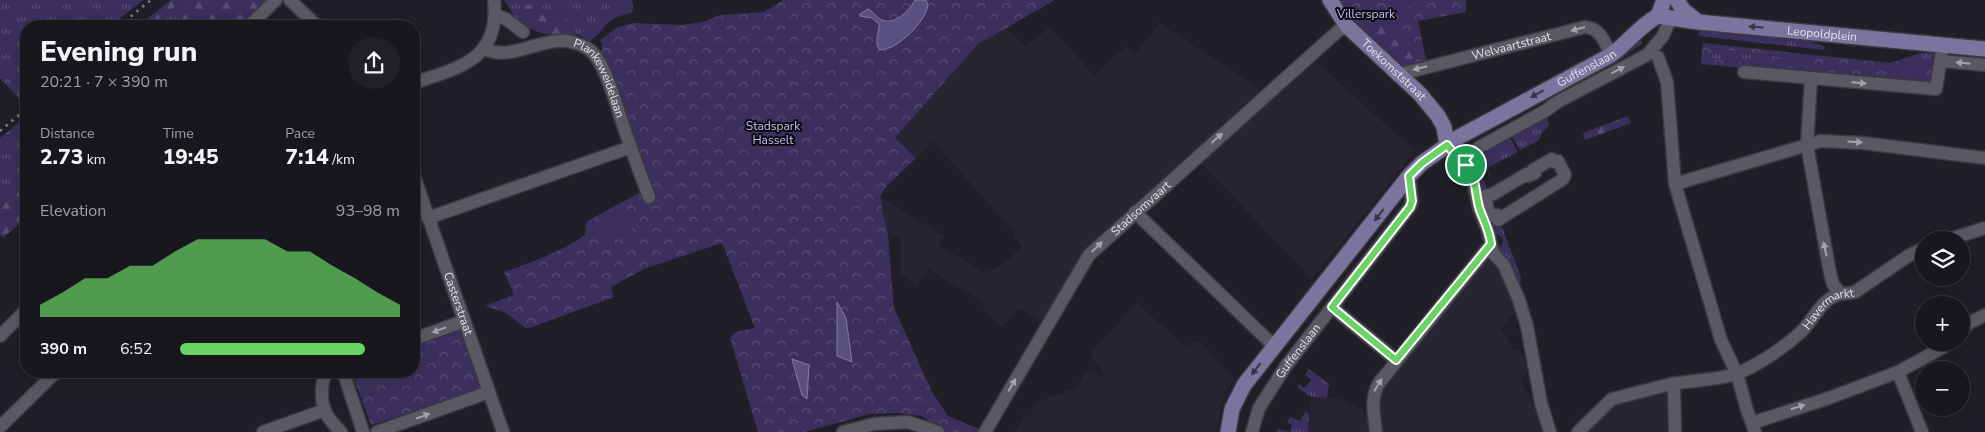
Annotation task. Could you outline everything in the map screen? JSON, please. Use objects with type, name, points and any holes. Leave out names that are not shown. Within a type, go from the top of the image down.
[{"type":"main road","name":"Toekomststraat","points":[[1330,0],[1347,26],[1397,75],[1420,94],[1438,116],[1444,127],[1447,145]]},
{"type":"main road","points":[[1654,0],[1665,17]]},
{"type":"main road","points":[[1664,0],[1665,17]]},
{"type":"main road","points":[[1665,17],[1677,0],[1683,10],[1698,22]]},
{"type":"main road","name":"Leopoldplein","points":[[1665,17],[1698,22],[1985,49]]},
{"type":"main road","name":"Guffenslaan","points":[[1230,429],[1232,409],[1244,385],[1409,176],[1422,163],[1480,125],[1611,55],[1625,45],[1645,25],[1665,17]]},
{"type":"street","points":[[255,20],[276,0]]},
{"type":"street","points":[[290,0],[311,20]]},
{"type":"street","points":[[420,81],[468,64],[484,49],[490,39],[495,15],[494,0]]},
{"type":"street","points":[[495,15],[506,19],[523,32]]},
{"type":"street","name":"Guffenslaan","points":[[1466,165],[1478,148],[1545,111],[1559,100],[1647,55],[1662,36],[1665,17]]},
{"type":"street","name":"Stadsomvaart","points":[[986,432],[1089,255],[1135,212],[1347,26]]},
{"type":"street","name":"Welvaartstraat","points":[[1397,75],[1585,27],[1595,29],[1599,33],[1611,55]]},
{"type":"street","name":"Plankeweidelaan","points":[[484,49],[494,53],[506,54],[540,43],[560,41],[574,43],[592,51],[608,80],[649,196]]},
{"type":"street","points":[[1744,72],[1936,89],[1943,45]]},
{"type":"street","points":[[1658,57],[1667,82],[1675,184],[1721,340],[1737,374],[1754,428],[1898,372],[1936,351]]},
{"type":"street","points":[[1941,61],[1985,65]]},
{"type":"street","points":[[1811,78],[1807,145],[1830,273],[1833,284],[1840,294]]},
{"type":"street","points":[[1675,184],[1820,141],[1863,142],[1985,158]]},
{"type":"street","points":[[1447,145],[1466,165],[1475,187],[1479,208],[1488,230],[1493,253],[1504,265],[1519,300],[1527,326],[1541,403],[1550,432]]},
{"type":"street","points":[[428,218],[631,147]]},
{"type":"street","points":[[1552,159],[1554,162],[1558,160],[1565,175],[1563,179],[1498,220],[1497,215],[1489,216],[1485,196],[1493,194],[1527,174],[1528,176],[1535,173],[1533,170],[1552,159]]},
{"type":"street","name":"Guffenslaan","points":[[1252,432],[1259,408],[1280,374],[1410,207],[1412,201],[1409,176]]},
{"type":"street","name":"Casterstraat","points":[[420,194],[503,432]]},
{"type":"street","points":[[1135,212],[1274,346]]},
{"type":"street","points":[[1970,233],[1985,228]]},
{"type":"street","points":[[1376,432],[1374,392],[1396,360],[1491,244]]},
{"type":"street","name":"Havermarkt","points":[[1737,374],[1792,339],[1803,330],[1816,311],[1840,294],[1855,292],[1915,252]]},
{"type":"street","points":[[1332,307],[1396,360]]},
{"type":"street","points":[[1970,322],[1985,315]]},
{"type":"street","points":[[0,336],[20,316]]},
{"type":"street","points":[[420,337],[464,321]]},
{"type":"street","points":[[1898,372],[1922,432]]},
{"type":"street","points":[[1578,432],[1612,399],[1671,384],[1737,374]]},
{"type":"street","points":[[0,427],[50,378]]},
{"type":"street","points":[[324,378],[325,410],[341,432]]},
{"type":"street","points":[[345,378],[363,432]]},
{"type":"street","points":[[1671,384],[1674,389],[1675,429]]},
{"type":"street","points":[[377,432],[489,392]]},
{"type":"street","points":[[263,432],[325,410]]},
{"type":"street","points":[[843,432],[874,424],[938,432]]},
{"type":"shaded area","points":[[915,0],[926,0],[928,5],[922,19],[903,40],[887,49],[880,50],[877,44],[879,24],[872,18],[860,16],[860,14],[868,9],[880,19],[891,21],[901,17]]},
{"type":"shaded area","points":[[1159,23],[1260,90],[1094,243],[1043,321],[1019,309],[1002,327],[986,313],[980,300],[928,269],[917,285],[901,274],[901,239],[888,233],[880,197],[944,236],[939,245],[984,273],[1002,265],[1022,247],[1014,237],[1015,233],[933,141],[916,158],[895,138],[978,44],[1006,27],[1025,47],[1050,27],[1094,75],[1126,46],[1136,54]]},
{"type":"shaded area","points":[[1316,62],[1415,151],[1312,279],[1200,162]]},
{"type":"shaded area","points":[[1487,253],[1495,260],[1507,285],[1516,311],[1501,329],[1514,351],[1519,349],[1531,371],[1520,378],[1546,432],[1378,432],[1374,399]]},
{"type":"shaded area","points":[[837,302],[846,318],[852,362],[837,356]]},
{"type":"shaded area","points":[[1137,303],[1185,346],[1199,341],[1234,378],[1224,396],[1216,432],[1015,432],[1024,415],[1029,417],[1038,402],[1077,387],[1086,371],[1105,376],[1090,354]]},
{"type":"shaded area","points":[[792,359],[809,365],[807,399],[802,395]]},
{"type":"shaded area","points":[[1670,392],[1670,432],[1582,432],[1613,402],[1650,393]]},
{"type":"shaded area","points":[[1311,398],[1338,398],[1362,410],[1367,416],[1369,432],[1309,432]]},
{"type":"green space","points":[[0,0],[143,0],[118,20],[20,20],[20,100],[0,78]]},
{"type":"green space","points":[[171,0],[267,0],[245,20],[179,20],[185,14],[177,5],[159,20],[146,20]]},
{"type":"green space","points":[[504,0],[632,0],[633,10],[631,13],[619,16],[611,21],[590,41],[573,31],[565,16],[533,7],[527,8],[514,16]]},
{"type":"green space","name":"Stadspark Hasselt","points":[[783,0],[1055,0],[978,44],[895,138],[916,158],[885,188],[880,197],[888,235],[894,308],[932,392],[948,416],[982,430],[981,432],[942,432],[922,416],[898,413],[870,414],[804,432],[758,432],[730,338],[736,332],[755,328],[722,243],[644,269],[611,287],[614,297],[532,327],[526,328],[504,312],[485,306],[514,295],[504,272],[566,247],[585,235],[586,222],[635,195],[642,192],[654,194],[615,83],[601,56],[602,44],[600,40],[618,27],[633,23],[681,25],[703,22],[721,15],[764,12]]},
{"type":"green space","name":"Villerspark","points":[[1339,0],[1397,0],[1380,11],[1381,18],[1383,17],[1382,13],[1433,0],[1466,0],[1466,12],[1418,21],[1427,64],[1398,68],[1353,20]],"holes":[[[1401,22],[1403,30],[1416,48],[1415,62],[1400,63],[1370,27]]]},
{"type":"green space","points":[[1397,0],[1457,0],[1382,15],[1383,18],[1380,18],[1380,11]]},
{"type":"green space","points":[[177,5],[185,14],[179,20],[159,20]]},
{"type":"green space","points":[[529,5],[538,6],[565,16],[573,31],[578,35],[551,35],[528,27],[514,16],[523,7]]},
{"type":"green space","points":[[1401,22],[1403,30],[1416,48],[1416,62],[1400,63],[1370,27]]},
{"type":"green space","points":[[1699,29],[1809,41],[1825,47],[1824,50],[1699,36]]},
{"type":"green space","points":[[1640,40],[1642,43],[1621,59],[1553,96],[1549,101],[1544,101],[1486,132],[1485,129],[1627,50]]},
{"type":"green space","points":[[1703,43],[1890,63],[1920,53],[1903,59],[1901,62],[1935,65],[1937,53],[1932,87],[1701,64]],"holes":[[[1724,50],[1800,59],[1803,61],[1802,67],[1797,69],[1714,59],[1711,56],[1712,53]],[[1893,69],[1917,71],[1919,76],[1918,80],[1894,80],[1887,74],[1887,71]]]},
{"type":"green space","points":[[1724,50],[1800,59],[1803,61],[1802,67],[1797,69],[1714,59],[1711,56],[1712,53]]},
{"type":"green space","points":[[1920,53],[1937,53],[1935,65],[1901,62],[1903,59]]},
{"type":"green space","points":[[1893,69],[1917,71],[1918,80],[1894,80],[1886,74],[1887,71]]},
{"type":"green space","points":[[1628,116],[1631,123],[1585,140],[1583,133]]},
{"type":"green space","points":[[1547,117],[1549,126],[1543,131],[1539,140],[1520,150],[1512,136]]},
{"type":"green space","points":[[20,122],[20,140],[0,157],[0,138]]},
{"type":"green space","points":[[1510,138],[1518,152],[1487,168],[1490,177],[1485,167],[1487,163],[1482,153]]},
{"type":"green space","points":[[20,140],[20,188],[0,207],[0,157]]},
{"type":"green space","points":[[1475,162],[1481,169],[1480,172],[1487,189],[1485,196],[1499,219],[1521,277],[1519,286],[1500,256],[1497,246],[1502,245],[1503,238],[1493,232],[1481,196],[1479,176]]},
{"type":"green space","points":[[20,188],[20,223],[3,238],[0,235],[0,207]]},
{"type":"green space","points":[[625,213],[632,231],[605,243],[598,225]]},
{"type":"green space","points":[[460,330],[481,391],[371,425],[354,378],[420,378],[420,344]]},
{"type":"green space","points":[[1309,369],[1329,384],[1327,398],[1311,397],[1297,387],[1299,384],[1304,388],[1312,380],[1305,375]]},
{"type":"green space","points":[[1306,411],[1309,414],[1308,432],[1290,432],[1292,425],[1287,423],[1290,417],[1300,421]]},
{"type":"green space","points":[[1278,429],[1290,432],[1277,432]]},
{"type":"railway","points":[[126,20],[151,0]]},
{"type":"railway","points":[[0,131],[20,114]]},
{"type":"route","points":[[1447,145],[1466,165],[1472,176],[1479,208],[1488,230],[1491,244],[1396,360],[1332,307],[1412,204],[1409,176],[1422,163],[1447,145]]}]
